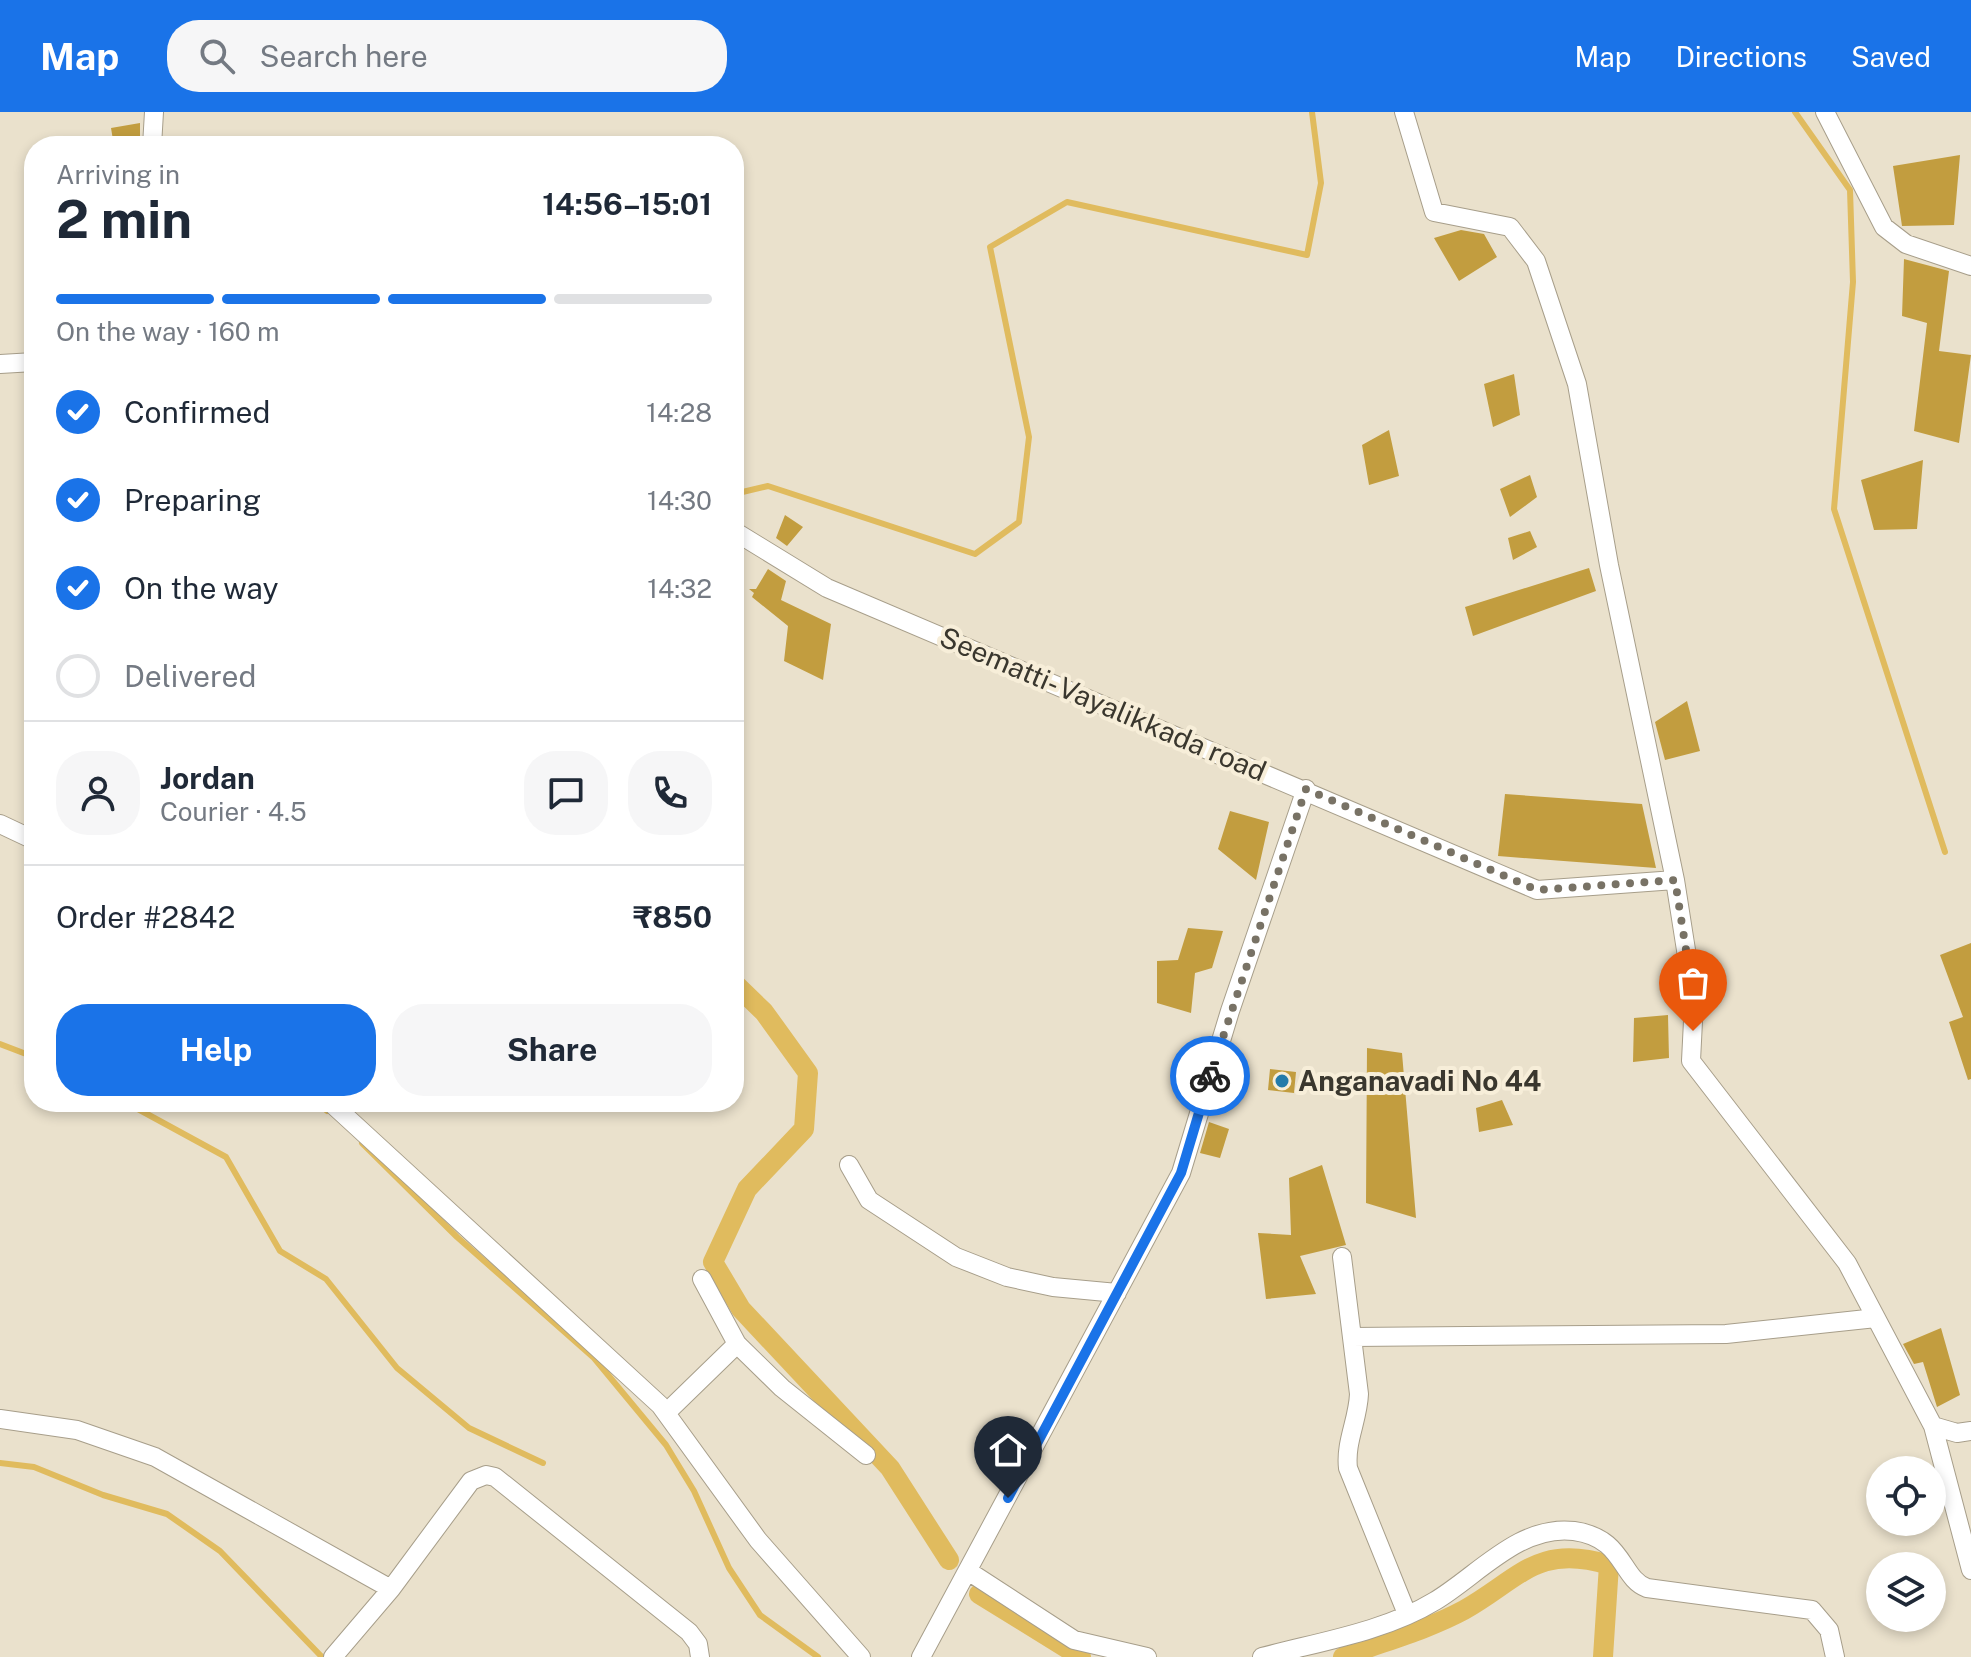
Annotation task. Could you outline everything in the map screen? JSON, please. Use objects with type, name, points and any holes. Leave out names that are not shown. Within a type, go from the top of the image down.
[{"type":"street","points":[[153,136],[154,112]]},
{"type":"street","points":[[1404,112],[1434,212],[1510,227],[1536,261],[1564,338],[1577,384],[1609,565],[1675,880],[1694,1001],[1691,1061],[1847,1263],[1933,1426],[1971,1570]]},
{"type":"street","points":[[1825,112],[1884,227],[1906,244],[1971,266]]},
{"type":"street","points":[[0,364],[24,363]]},
{"type":"street","name":"Seematti- Vayalikkada road","points":[[744,537],[827,588],[1306,789],[1537,890],[1675,880]]},
{"type":"street","points":[[922,1657],[1181,1173],[1230,1011],[1306,789]]},
{"type":"street","points":[[0,824],[24,835]]},
{"type":"street","points":[[341,1112],[509,1263],[666,1413],[758,1540],[861,1657]]},
{"type":"street","points":[[849,1165],[869,1200],[956,1257],[1007,1277],[1053,1287],[1117,1293]]},
{"type":"street","points":[[1342,1257],[1359,1410],[1346,1454],[1348,1468],[1407,1614]]},
{"type":"street","points":[[702,1279],[737,1344],[782,1388],[866,1455]]},
{"type":"street","points":[[1352,1337],[1726,1334],[1876,1318]]},
{"type":"street","points":[[666,1413],[737,1344]]},
{"type":"street","points":[[0,1419],[77,1430],[155,1457],[391,1589]]},
{"type":"street","points":[[1933,1426],[1957,1433],[1971,1431]]},
{"type":"street","points":[[334,1656],[391,1589],[471,1481],[486,1475],[495,1477],[689,1632],[698,1644],[700,1657]]},
{"type":"street","points":[[1262,1657],[1382,1624],[1407,1614],[1434,1602],[1490,1560],[1539,1534],[1573,1531],[1601,1539],[1614,1549],[1635,1580],[1647,1588],[1812,1610],[1829,1630],[1835,1657]]},
{"type":"street","points":[[968,1571],[1074,1640],[1147,1657]]},
{"type":"building","points":[[140,123],[140,136],[112,136],[111,128]]},
{"type":"building","points":[[1960,155],[1954,225],[1902,226],[1893,166]]},
{"type":"building","points":[[1461,230],[1484,234],[1497,257],[1459,281],[1434,238]]},
{"type":"building","points":[[1904,259],[1949,271],[1939,351],[1971,355],[1959,443],[1914,431],[1927,323],[1902,316]]},
{"type":"building","points":[[1514,374],[1520,415],[1493,427],[1484,384]]},
{"type":"building","points":[[1389,430],[1399,476],[1369,485],[1362,445]]},
{"type":"building","points":[[1923,460],[1917,529],[1874,530],[1861,480]]},
{"type":"building","points":[[1530,475],[1537,497],[1510,517],[1500,489]]},
{"type":"building","points":[[785,515],[803,527],[787,546],[776,538]]},
{"type":"building","points":[[1530,531],[1537,547],[1513,560],[1508,538]]},
{"type":"building","points":[[1589,568],[1596,591],[1473,636],[1465,607]]},
{"type":"building","points":[[768,569],[786,581],[781,600],[831,624],[823,680],[784,661],[788,626],[752,597],[754,593],[749,589],[756,589]]},
{"type":"building","points":[[1687,701],[1700,751],[1665,760],[1655,722]]},
{"type":"building","points":[[1505,794],[1642,804],[1656,868],[1498,856]]},
{"type":"building","points":[[1230,811],[1269,822],[1256,880],[1218,849]]},
{"type":"building","points":[[1188,928],[1223,931],[1212,968],[1195,973],[1191,1013],[1157,1003],[1157,961],[1178,960]]},
{"type":"building","points":[[1971,943],[1971,1079],[1968,1080],[1949,1022],[1963,1017],[1940,955]]},
{"type":"building","points":[[1668,1015],[1669,1058],[1633,1062],[1634,1018]]},
{"type":"building","points":[[1367,1048],[1402,1053],[1416,1218],[1366,1203]]},
{"type":"building","name":"Anganavadi No 44","points":[[1270,1069],[1296,1072],[1294,1093],[1268,1090]]},
{"type":"building","points":[[1502,1100],[1513,1125],[1479,1132],[1476,1108]]},
{"type":"building","points":[[1209,1122],[1229,1129],[1220,1158],[1200,1153]]},
{"type":"building","points":[[1322,1165],[1346,1245],[1300,1256],[1316,1294],[1266,1299],[1258,1233],[1291,1235],[1289,1178]]},
{"type":"building","points":[[1941,1328],[1960,1395],[1937,1407],[1923,1362],[1914,1364],[1903,1344]]},
{"type":"waterway","points":[[744,492],[768,486],[975,554],[1019,522],[1029,437],[990,247],[1067,202],[1307,255],[1321,183],[1312,112]]},
{"type":"waterway","points":[[1795,112],[1850,190],[1853,282],[1834,509],[1945,852]]},
{"type":"waterway","points":[[744,993],[764,1012],[808,1073],[804,1129],[747,1189],[713,1262],[741,1309],[890,1468],[949,1560]]},
{"type":"waterway","points":[[0,1044],[24,1053]]},
{"type":"waterway","points":[[143,1112],[226,1157],[280,1251],[326,1279],[397,1368],[469,1428],[543,1463]]},
{"type":"waterway","points":[[362,1143],[457,1237],[594,1358],[666,1445],[694,1491],[729,1568],[760,1615],[818,1657]]},
{"type":"waterway","points":[[0,1463],[34,1467],[103,1495],[167,1514],[220,1551],[322,1657]]},
{"type":"waterway","points":[[1343,1657],[1450,1617],[1530,1568],[1564,1558],[1609,1565],[1603,1657]]},
{"type":"waterway","points":[[979,1594],[1081,1657]]},
{"type":"way so far","points":[[1210,1076],[1306,789],[1537,890],[1675,880],[1694,1001],[1693,1031]]},
{"type":"place","name":"Anganavadi No 44","points":[[1282,1081]]},
{"type":"route","points":[[1008,1498],[1181,1173],[1210,1076]]}]
